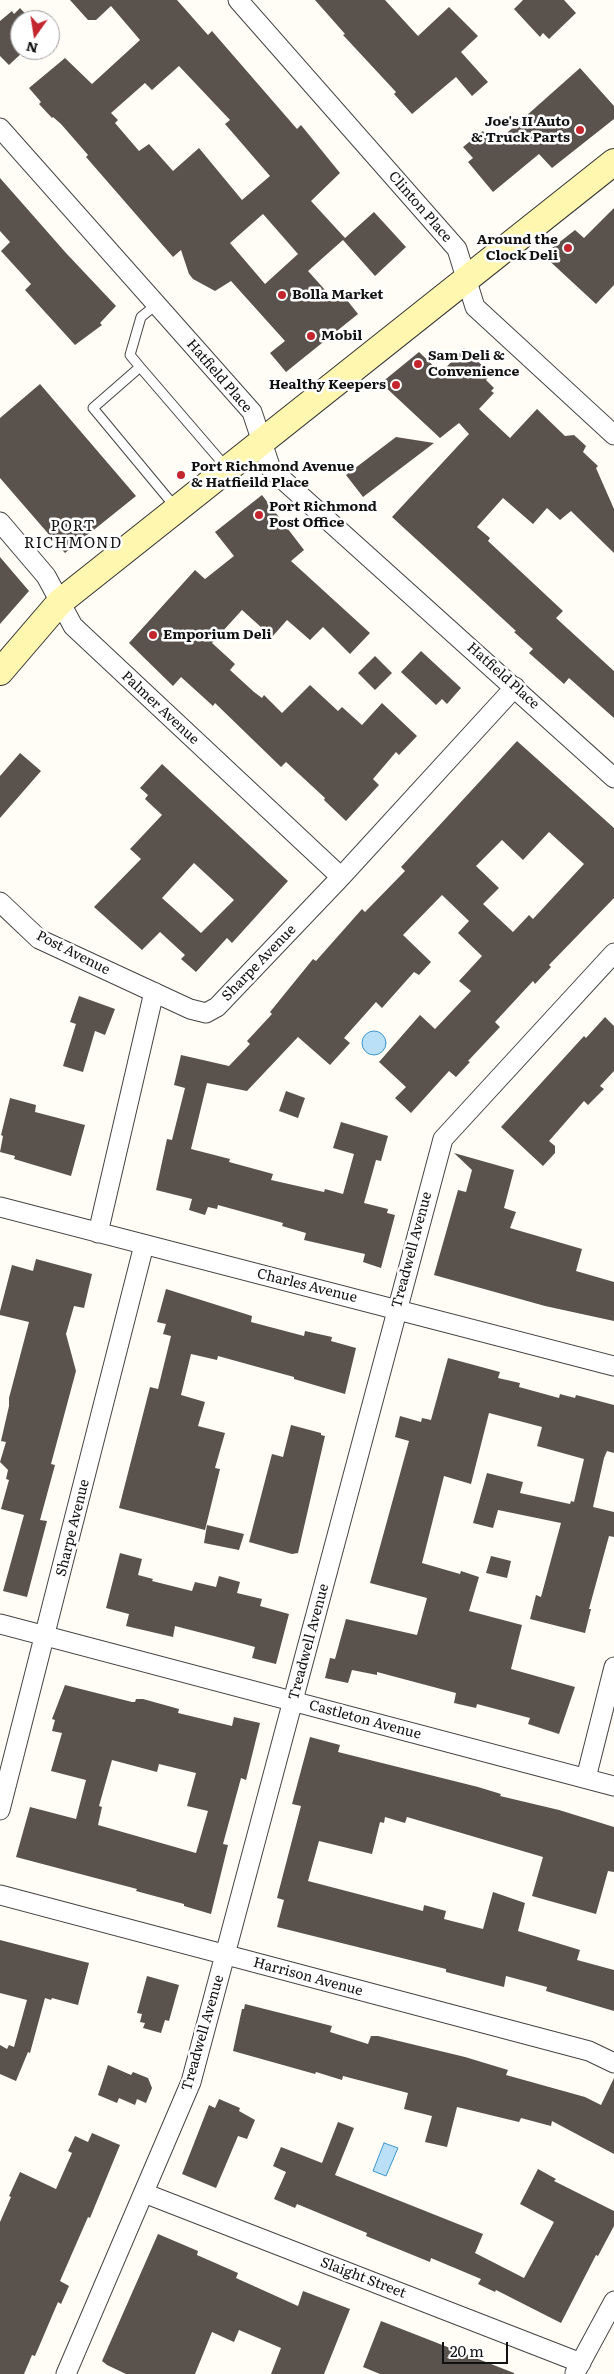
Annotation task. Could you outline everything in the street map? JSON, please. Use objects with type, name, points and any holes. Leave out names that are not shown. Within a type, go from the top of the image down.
[{"type":"street","name":"Clinton Place","points":[[238,0],[457,249],[475,307],[614,435]]},
{"type":"street","name":"Hatfield Place","points":[[0,128],[252,412],[271,469],[614,778]]},
{"type":"street","points":[[0,672],[60,602],[614,162]]},
{"type":"street","name":"Palmer Avenue","points":[[0,522],[46,576],[73,626],[341,877]]},
{"type":"street","name":"Sharpe Avenue","points":[[154,992],[190,1009],[206,1013],[217,1007],[341,877],[515,687]]},
{"type":"street","name":"Post Avenue","points":[[0,902],[39,939],[154,992]]},
{"type":"street","name":"Treadwell Avenue","points":[[66,2374],[191,2082],[443,1139],[614,953]]},
{"type":"street","points":[[98,1233],[154,992]]},
{"type":"street","name":"Charles Avenue","points":[[0,1207],[614,1366]]},
{"type":"street","name":"Sharpe Avenue","points":[[0,1810],[46,1636],[144,1245]]},
{"type":"street","name":"Castleton Avenue","points":[[0,1624],[614,1786]]},
{"type":"street","points":[[586,1778],[614,1668]]},
{"type":"street","name":"Harrison Avenue","points":[[0,1895],[589,2051],[614,2063]]},
{"type":"street","name":"Slaight Street","points":[[144,2193],[578,2368]]},
{"type":"street","points":[[578,2368],[614,2301]]},
{"type":"lane","points":[[157,304],[141,317],[130,355],[227,468]]},
{"type":"lane","points":[[140,367],[93,408],[176,508]]},
{"type":"water","points":[[374,1031],[383,1034],[386,1043],[383,1052],[374,1055],[365,1052],[362,1043],[365,1034]]},
{"type":"water","points":[[384,2143],[398,2148],[386,2176],[373,2171]]},
{"type":"building","points":[[70,0],[177,0],[208,35],[212,31],[297,129],[301,125],[340,173],[311,201],[345,238],[374,212],[406,247],[375,276],[343,240],[308,271],[335,301],[343,295],[358,314],[286,372],[270,353],[285,341],[231,281],[215,291],[193,279],[189,274],[181,250],[173,257],[86,157],[88,155],[61,124],[52,118],[39,104],[41,102],[29,88],[65,58],[92,84],[140,40],[111,6],[96,20],[88,20]],"holes":[[[179,66],[230,120],[225,124],[270,176],[242,200],[199,148],[173,171],[149,144],[139,151],[115,123],[118,120],[111,113],[145,83],[152,90]],[[263,214],[298,254],[265,284],[230,243]]]},
{"type":"building","points":[[315,0],[385,0],[418,36],[449,7],[478,36],[461,52],[488,82],[472,96],[456,77],[412,114],[394,94],[396,92],[343,35],[345,34]]},
{"type":"building","points":[[523,0],[564,0],[576,13],[549,39],[543,33],[540,37],[514,9]]},
{"type":"building","points":[[10,13],[10,60],[14,60],[9,65],[0,56],[0,21]]},
{"type":"building","points":[[580,68],[614,106],[614,119],[552,168],[539,154],[493,192],[468,162],[473,158],[463,147],[483,131],[492,143],[497,138],[499,140]]},
{"type":"building","points":[[0,178],[116,306],[100,323],[102,325],[75,345],[25,290],[31,284],[1,251],[10,242],[0,231]]},
{"type":"building","points":[[614,208],[614,285],[596,304],[543,255],[575,230],[584,238]]},
{"type":"building","points":[[464,348],[491,374],[486,380],[494,388],[491,391],[494,393],[479,409],[510,438],[537,409],[565,436],[574,435],[586,446],[583,452],[598,466],[596,468],[614,509],[614,553],[571,511],[560,520],[547,508],[533,524],[503,498],[477,527],[490,538],[488,541],[563,611],[556,618],[614,671],[614,718],[569,678],[564,684],[529,653],[533,649],[514,632],[516,631],[392,517],[469,434],[459,423],[440,438],[381,383],[419,352],[441,373]]},
{"type":"building","points":[[40,384],[136,496],[65,553],[0,478],[0,418]]},
{"type":"building","points":[[396,437],[434,443],[363,497],[346,475]]},
{"type":"building","points":[[262,495],[304,550],[291,561],[370,633],[350,654],[323,627],[310,640],[287,620],[272,637],[242,610],[212,643],[235,664],[230,670],[262,698],[264,695],[282,713],[310,685],[338,711],[342,707],[362,725],[382,703],[417,736],[399,755],[396,752],[373,779],[379,785],[346,821],[324,800],[325,798],[286,762],[281,767],[215,703],[213,706],[181,677],[173,686],[129,643],[195,570],[205,579],[234,556],[215,532]]},
{"type":"building","points":[[0,557],[29,591],[0,624]]},
{"type":"building","points":[[421,651],[461,688],[447,704],[442,699],[436,705],[401,672]]},
{"type":"building","points":[[375,656],[392,673],[375,690],[358,673]]},
{"type":"building","points":[[517,741],[614,828],[614,898],[549,965],[551,967],[535,984],[533,981],[495,1022],[500,1027],[468,1061],[470,1062],[456,1077],[449,1071],[411,1113],[395,1098],[406,1087],[379,1062],[420,1015],[435,1029],[471,991],[459,981],[482,956],[458,933],[469,921],[442,895],[403,935],[431,962],[419,975],[414,972],[382,1008],[376,1002],[344,1038],[350,1043],[330,1065],[298,1037],[247,1091],[207,1083],[191,1149],[230,1159],[229,1162],[273,1174],[271,1180],[324,1192],[325,1189],[343,1194],[354,1154],[333,1148],[341,1122],[388,1136],[381,1161],[376,1160],[364,1203],[388,1209],[387,1213],[395,1215],[381,1268],[363,1262],[365,1254],[304,1240],[306,1233],[282,1226],[283,1223],[218,1205],[217,1209],[208,1207],[205,1215],[189,1210],[192,1199],[156,1190],[167,1139],[172,1140],[185,1088],[174,1085],[181,1055],[229,1066],[250,1044],[247,1041],[272,1014],[270,1012],[313,959],[316,961],[362,909],[365,912],[405,871],[401,867]],"holes":[[[549,832],[584,864],[533,919],[529,915],[513,932],[483,904],[499,888],[476,866],[502,840],[523,860]]]},
{"type":"building","points":[[20,753],[41,771],[0,818],[0,776]]},
{"type":"building","points":[[162,764],[288,881],[232,943],[227,938],[196,972],[181,959],[185,955],[160,932],[142,950],[94,907],[141,859],[130,849],[162,815],[145,799],[148,795],[140,788]],"holes":[[[194,863],[234,900],[201,933],[162,898]]]},
{"type":"building","points":[[79,996],[115,1009],[105,1035],[95,1031],[83,1072],[63,1066],[76,1024],[70,1022]]},
{"type":"building","points":[[605,1017],[614,1026],[614,1071],[600,1086],[604,1089],[588,1105],[584,1101],[549,1141],[555,1146],[555,1153],[543,1166],[501,1127],[584,1036],[586,1038]]},
{"type":"building","points":[[286,1091],[305,1098],[298,1118],[279,1111]]},
{"type":"building","points":[[10,1098],[36,1105],[35,1112],[85,1125],[71,1176],[14,1159],[15,1156],[0,1152],[3,1136],[1,1135]]},
{"type":"building","points":[[454,1153],[514,1170],[504,1208],[516,1212],[510,1228],[582,1249],[576,1271],[614,1282],[614,1321],[545,1306],[434,1275],[458,1190],[466,1192],[472,1170]]},
{"type":"building","points":[[36,1259],[92,1274],[84,1308],[74,1306],[66,1334],[76,1371],[51,1464],[55,1465],[40,1520],[47,1521],[27,1597],[3,1591],[24,1515],[1,1509],[9,1480],[6,1479],[8,1470],[0,1462],[6,1442],[1,1441],[9,1398],[29,1322],[0,1315],[0,1311],[12,1265],[33,1271]]},
{"type":"building","points":[[166,1289],[252,1316],[251,1322],[304,1336],[305,1331],[332,1337],[331,1341],[356,1348],[345,1394],[294,1379],[294,1377],[218,1356],[217,1360],[191,1354],[181,1395],[205,1402],[198,1426],[225,1433],[215,1468],[220,1469],[205,1530],[119,1508],[150,1387],[158,1389],[171,1336],[163,1334],[166,1324],[157,1322]]},
{"type":"building","points":[[448,1358],[500,1372],[498,1378],[520,1383],[519,1387],[559,1398],[560,1394],[575,1398],[576,1395],[614,1405],[614,1453],[607,1451],[604,1458],[593,1507],[614,1512],[614,1537],[609,1536],[589,1609],[591,1609],[585,1633],[530,1619],[536,1595],[541,1597],[561,1523],[498,1510],[493,1528],[473,1523],[487,1473],[523,1482],[520,1493],[570,1504],[571,1501],[574,1502],[584,1459],[537,1446],[542,1427],[489,1413],[471,1484],[444,1476],[422,1563],[460,1574],[461,1571],[479,1577],[469,1611],[522,1625],[511,1669],[575,1687],[559,1734],[528,1724],[530,1718],[477,1704],[476,1708],[454,1703],[456,1693],[377,1672],[377,1675],[352,1670],[348,1683],[325,1678],[330,1658],[335,1659],[346,1619],[417,1635],[427,1598],[370,1583],[409,1441],[395,1437],[400,1416],[421,1422],[422,1418],[431,1420]]},
{"type":"building","points":[[291,1425],[321,1433],[321,1435],[325,1436],[298,1553],[292,1554],[249,1542],[272,1454],[283,1457]]},
{"type":"building","points":[[207,1525],[244,1534],[239,1550],[204,1543]]},
{"type":"building","points":[[120,1553],[142,1559],[138,1575],[153,1579],[152,1581],[192,1591],[195,1582],[216,1587],[219,1576],[240,1582],[237,1593],[262,1599],[260,1606],[289,1614],[276,1664],[252,1658],[255,1647],[175,1626],[173,1637],[126,1626],[129,1614],[106,1608]]},
{"type":"building","points":[[491,1556],[511,1561],[507,1578],[486,1573]]},
{"type":"building","points":[[65,1685],[132,1702],[135,1702],[136,1699],[143,1699],[179,1709],[178,1713],[232,1726],[234,1717],[260,1723],[246,1780],[241,1778],[223,1844],[228,1845],[211,1914],[184,1906],[184,1904],[136,1891],[137,1889],[16,1857],[30,1807],[76,1819],[86,1780],[51,1771],[62,1733],[52,1731],[55,1720],[52,1719]],"holes":[[[112,1760],[157,1772],[159,1764],[196,1773],[187,1806],[208,1811],[196,1853],[98,1825],[102,1807],[99,1806]]]},
{"type":"building","points":[[310,1737],[340,1745],[338,1752],[478,1787],[501,1794],[500,1796],[559,1810],[614,1827],[614,1872],[608,1871],[596,1914],[532,1896],[543,1857],[407,1817],[405,1823],[385,1817],[384,1823],[380,1822],[372,1854],[319,1841],[308,1881],[423,1911],[424,1905],[446,1911],[444,1919],[483,1929],[493,1892],[525,1903],[518,1931],[580,1950],[577,1960],[614,1970],[614,2011],[546,1991],[547,1987],[506,1976],[504,1987],[446,1972],[446,1969],[277,1927],[284,1900],[277,1898],[301,1806],[292,1804]]},
{"type":"building","points":[[0,1940],[89,1963],[78,2005],[45,1998],[30,2053],[28,2052],[16,2081],[0,2074],[0,2045],[7,2049],[9,2045],[14,2047],[27,2000],[0,1993]]},
{"type":"building","points":[[147,1976],[179,1985],[169,2021],[165,2020],[161,2033],[143,2028],[145,2023],[140,2022],[142,2014],[137,2013]]},
{"type":"building","points":[[245,2004],[332,2026],[330,2032],[368,2044],[371,2036],[378,2036],[465,2057],[508,2070],[506,2075],[585,2097],[601,2105],[614,2078],[614,2154],[552,2121],[551,2126],[521,2118],[519,2122],[457,2107],[447,2147],[425,2142],[432,2116],[404,2109],[408,2093],[343,2076],[342,2080],[316,2072],[315,2074],[233,2051],[242,2009],[244,2009]]},
{"type":"building","points":[[108,2065],[131,2075],[133,2072],[148,2078],[152,2088],[146,2103],[137,2099],[135,2105],[119,2098],[117,2103],[98,2095]]},
{"type":"building","points":[[219,2099],[240,2108],[239,2111],[255,2120],[247,2139],[238,2136],[216,2188],[182,2174],[209,2105],[215,2108]]},
{"type":"building","points":[[338,2122],[354,2128],[335,2175],[483,2234],[475,2253],[524,2278],[554,2222],[520,2204],[538,2169],[556,2179],[554,2181],[614,2211],[614,2226],[598,2256],[596,2255],[561,2323],[496,2290],[495,2292],[478,2284],[481,2279],[431,2258],[430,2262],[366,2236],[367,2233],[297,2204],[295,2208],[274,2199],[286,2172],[273,2166],[281,2147],[322,2163]]},
{"type":"building","points":[[92,2133],[120,2145],[90,2218],[88,2217],[60,2281],[69,2286],[61,2304],[58,2302],[35,2356],[32,2355],[24,2374],[0,2374],[0,2222],[11,2197],[9,2196],[20,2172],[56,2189],[72,2153],[68,2151],[75,2136],[88,2142]]},
{"type":"building","points":[[158,2234],[198,2251],[197,2255],[238,2273],[236,2278],[298,2306],[303,2291],[350,2309],[324,2374],[271,2374],[281,2348],[239,2330],[234,2342],[212,2332],[195,2374],[126,2374],[102,2361]]},
{"type":"building","points":[[381,2321],[514,2374],[380,2374],[363,2367]]},
{"type":"place","name":"Joe's II Auto & Truck Parts","points":[[580,130]]},
{"type":"place","name":"Around the Clock Deli","points":[[568,248]]},
{"type":"place","name":"Bolla Market","points":[[282,295]]},
{"type":"place","name":"Mobil","points":[[311,336]]},
{"type":"place","name":"Sam Deli & Convenience","points":[[418,364]]},
{"type":"place","name":"Healthy Keepers","points":[[396,385]]},
{"type":"place","name":"Port Richmond Avenue & Hatfieild Place","points":[[181,475]]},
{"type":"place","name":"Port Richmond Post Office","points":[[259,515]]},
{"type":"place","name":"Emporium Deli","points":[[153,635]]},
{"type":"district","name":"PORT RICHMOND","points":[[73,536]]}]
